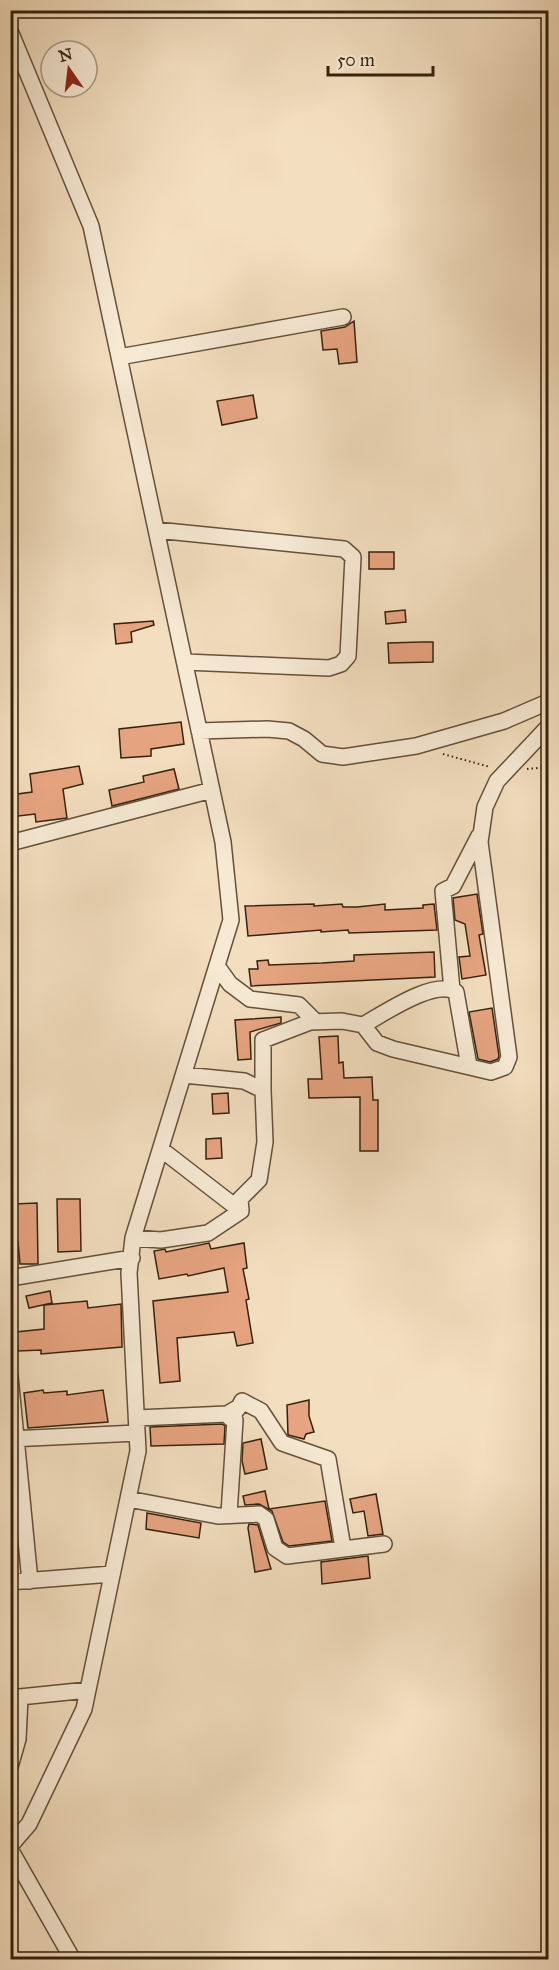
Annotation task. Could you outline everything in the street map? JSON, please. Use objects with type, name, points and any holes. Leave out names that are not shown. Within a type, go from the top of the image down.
[{"type":"street","points":[[10,31],[91,226],[223,842],[231,920],[133,1238],[129,1273],[138,1450],[84,1709],[29,1824],[10,1847],[73,1959]]},
{"type":"street","points":[[119,357],[342,316]]},
{"type":"street","points":[[156,530],[344,549],[353,557],[348,656],[341,664],[329,668],[185,662]]},
{"type":"street","points":[[200,731],[289,731],[304,739],[322,754],[343,758],[416,746],[504,721],[549,702]]},
{"type":"street","points":[[363,1025],[377,1043],[491,1071],[505,1067],[509,1057],[480,849],[481,832],[490,794],[504,772],[549,727]]},
{"type":"street","points":[[10,843],[212,790]]},
{"type":"street","points":[[452,990],[443,891],[453,886],[481,832]]},
{"type":"street","points":[[217,966],[230,984],[250,999],[298,1005],[316,1022]]},
{"type":"street","points":[[241,1211],[240,1199],[258,1180],[265,1142],[263,1040],[316,1022],[342,1021],[363,1025],[436,988],[452,990],[456,992],[469,1066]]},
{"type":"street","points":[[184,1075],[244,1081],[263,1090]]},
{"type":"street","points":[[162,1150],[241,1211]]},
{"type":"street","points":[[133,1238],[161,1240],[208,1233],[241,1211]]},
{"type":"street","points":[[10,1278],[132,1258]]},
{"type":"street","points":[[10,1376],[12,1438],[30,1581]]},
{"type":"street","points":[[229,1514],[235,1420],[230,1418],[242,1401],[261,1411],[282,1443],[328,1460],[343,1548]]},
{"type":"street","points":[[12,1438],[137,1426],[227,1414],[239,1407]]},
{"type":"street","points":[[128,1499],[218,1516],[259,1515],[266,1519],[275,1548],[283,1555],[384,1544]]},
{"type":"street","points":[[10,1582],[112,1574]]},
{"type":"street","points":[[10,1767],[18,1739],[15,1698],[88,1690]]},
{"type":"path","points":[[416,746],[504,772]]},
{"type":"building","points":[[354,321],[357,362],[339,364],[337,349],[323,350],[321,331],[345,327]]},
{"type":"building","points":[[253,395],[257,418],[222,425],[217,401]]},
{"type":"building","points":[[369,552],[394,552],[394,569],[369,569]]},
{"type":"building","points":[[405,610],[406,622],[386,624],[385,612]]},
{"type":"building","points":[[153,621],[154,625],[131,632],[132,642],[116,644],[114,624]]},
{"type":"building","points":[[433,642],[433,662],[389,663],[388,643]]},
{"type":"building","points":[[181,722],[184,744],[151,749],[151,756],[121,758],[119,729]]},
{"type":"building","points":[[79,766],[83,784],[63,789],[67,818],[36,822],[35,814],[10,817],[10,795],[32,792],[30,774]]},
{"type":"building","points":[[174,769],[179,789],[112,806],[109,790],[144,782],[143,776]]},
{"type":"building","points":[[477,894],[483,934],[479,935],[486,975],[462,979],[459,957],[470,956],[465,924],[455,920],[453,898]]},
{"type":"building","points":[[314,904],[314,906],[342,904],[343,907],[357,907],[385,904],[385,910],[423,908],[423,905],[434,904],[437,930],[349,933],[348,930],[321,932],[321,930],[248,936],[245,906]]},
{"type":"building","points":[[434,952],[435,977],[251,986],[249,969],[258,969],[257,961],[268,960],[269,965],[322,963],[354,961],[354,955]]},
{"type":"building","points":[[492,1008],[499,1056],[498,1059],[490,1062],[478,1059],[469,1012]]},
{"type":"building","points":[[281,1017],[281,1023],[250,1032],[251,1059],[238,1060],[235,1020]]},
{"type":"building","points":[[338,1036],[339,1063],[343,1062],[344,1078],[372,1077],[373,1100],[378,1100],[378,1151],[360,1151],[360,1097],[309,1098],[308,1079],[322,1079],[319,1037]]},
{"type":"building","points":[[228,1093],[229,1113],[213,1114],[212,1094]]},
{"type":"building","points":[[221,1138],[222,1158],[206,1159],[206,1139]]},
{"type":"building","points":[[57,1199],[80,1199],[81,1251],[58,1252]]},
{"type":"building","points":[[37,1203],[38,1264],[20,1264],[18,1242],[16,1242],[14,1233],[14,1204]]},
{"type":"building","points":[[209,1243],[211,1249],[244,1243],[247,1268],[243,1269],[249,1299],[246,1300],[253,1343],[237,1346],[234,1332],[177,1338],[180,1381],[160,1383],[153,1301],[228,1292],[224,1268],[188,1276],[187,1274],[159,1279],[154,1251],[165,1249],[166,1252]]},
{"type":"building","points":[[50,1291],[52,1303],[29,1308],[26,1296]]},
{"type":"building","points":[[87,1301],[88,1308],[121,1304],[122,1347],[41,1354],[41,1350],[18,1351],[16,1332],[44,1329],[44,1305]]},
{"type":"building","points":[[43,1390],[44,1393],[67,1391],[67,1395],[103,1390],[108,1422],[28,1428],[24,1393]]},
{"type":"building","points":[[309,1400],[309,1416],[314,1432],[306,1434],[304,1439],[288,1435],[287,1405]]},
{"type":"building","points":[[222,1424],[225,1426],[224,1444],[151,1446],[150,1427]]},
{"type":"building","points":[[261,1439],[267,1469],[245,1474],[242,1461],[243,1443]]},
{"type":"building","points":[[265,1491],[269,1509],[325,1501],[332,1541],[289,1546],[283,1542],[272,1511],[259,1504],[245,1505],[243,1496]]},
{"type":"building","points":[[376,1494],[383,1534],[368,1536],[364,1511],[353,1513],[350,1499]]},
{"type":"building","points":[[147,1513],[201,1523],[199,1538],[146,1529]]},
{"type":"building","points":[[249,1524],[258,1525],[271,1569],[255,1572]]},
{"type":"building","points":[[368,1556],[370,1578],[322,1584],[321,1562]]}]
